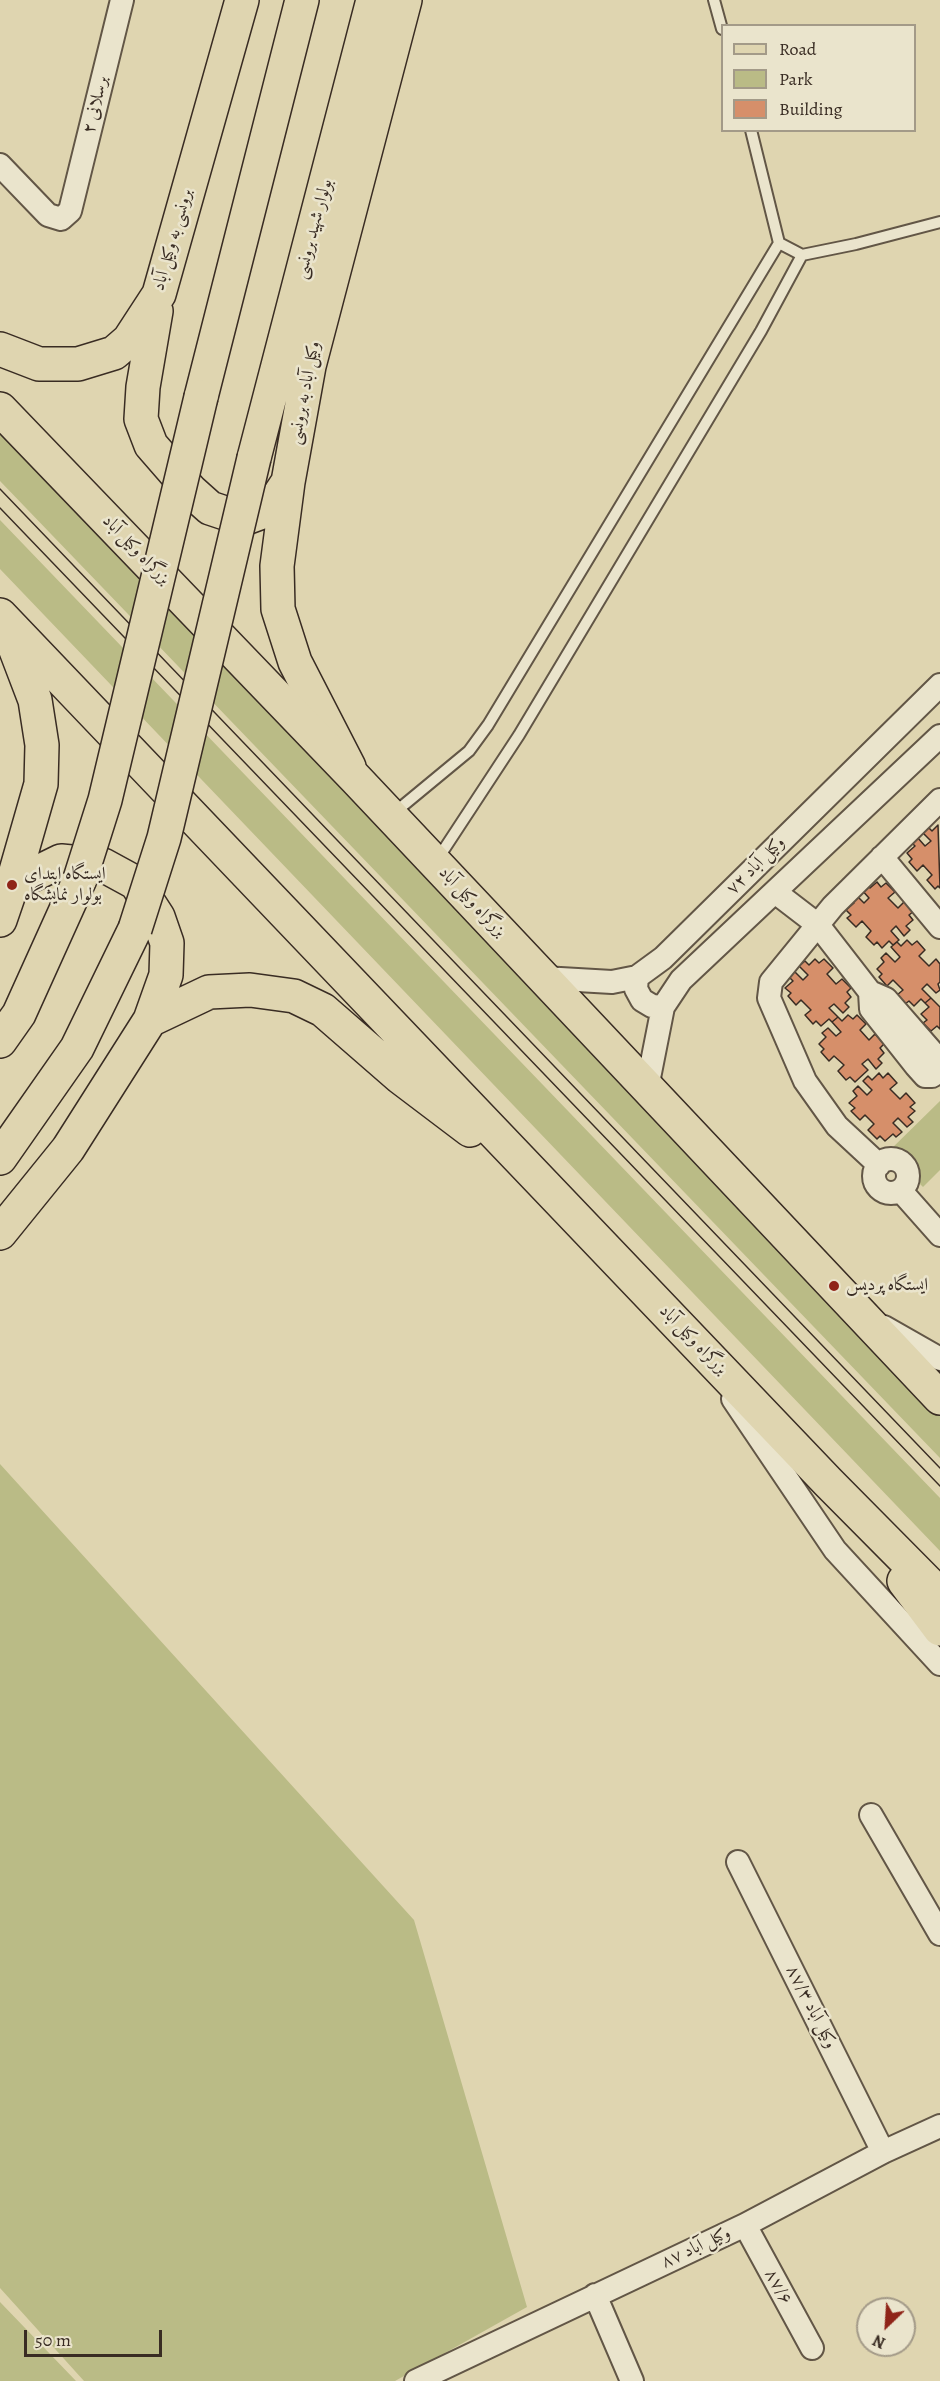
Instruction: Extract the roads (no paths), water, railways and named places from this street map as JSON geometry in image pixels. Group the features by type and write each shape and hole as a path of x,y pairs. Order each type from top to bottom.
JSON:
{"main road":[{"name":"برونسی به وکیل آباد","path":"0,349 39,364 78,364 114,353 129,340 159,294 242,0"},
{"path":"0,1041 19,1014 80,879 105,800 201,397 302,0"},
{"name":"بولوار شهید برونسی","path":"0,1158 77,1048 135,929 164,838 254,458 373,0"},
{"name":"وکیل آباد به برونسی","path":"356,779 296,662 278,609 277,566 288,482 309,366 405,0"},
{"path":"159,294 143,387 141,418 151,445 191,491 210,508 243,519 270,509 288,482"},
{"name":"بزرگراه وکیل آباد","path":"0,409 356,779 861,1314 932,1374 940,1398"},
{"path":"0,920 41,784 42,745 35,700 2,617"},
{"name":"بزرگراه وکیل آباد","path":"2,617 828,1482 940,1595"},
{"path":"0,1233 68,1149 150,1020 166,975 167,943 158,917 136,882 102,865 61,861 12,885"},
{"path":"150,1020 209,992 250,990 294,996 323,1010 400,1077 555,1196"},
{"path":"828,1482 940,1629"}],"street":[{"name":"برسلانی ۲","path":"0,165 48,215 61,219 70,211 121,1"},
{"name":"۷۲ وکیل آباد","path":"543,978 612,982 637,977 663,957 940,685"},
{"name":"۷۲ وکیل آباد","path":"647,1088 663,1006 681,980 940,736"},
{"path":"857,764 883,791"},
{"path":"940,800 833,906 771,982 769,998 805,1081 837,1126 879,1165 890,1159 899,1161 905,1166 908,1179 901,1191 940,1235"},
{"path":"882,857 940,927"},
{"path":"775,891 818,925 870,992 886,999 933,1063"},
{"path":"637,977 636,989 642,1000 652,1006 663,1006"},
{"path":"693,1340 835,1550 940,1664"},
{"path":"871,1815 940,1934"},
{"name":"وکیل آباد ۸۷/۳","path":"738,1862 883,2152"},
{"name":"وکیل آباد ۸۷","path":"416,2381 453,2373 595,2295 745,2225 883,2152 940,2126"},
{"name":"۸۷/۶","path":"745,2225 812,2348"},
{"path":"595,2295 632,2381"}],"lane":[{"path":"714,0 721,24"},
{"path":"390,816 469,751 488,725 779,243 751,132"},
{"path":"779,243 802,255 856,244 940,222"},
{"path":"435,863 519,735 761,331 802,255"}],"tram line":[{"path":"0,489 940,1468"},
{"path":"0,508 940,1486"}],"place":[{"name":"ایستگاه ابتدای بولوار نمایشگاه","path":"12,885"},
{"name":"ایستگاه پردیس","path":"834,1286"}]}
